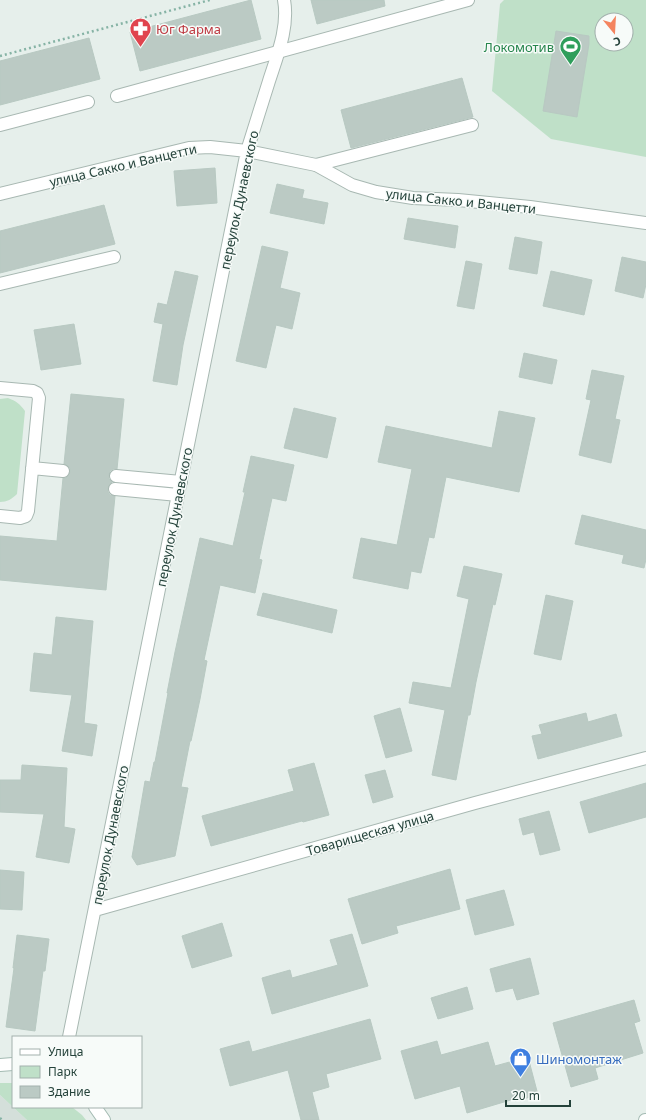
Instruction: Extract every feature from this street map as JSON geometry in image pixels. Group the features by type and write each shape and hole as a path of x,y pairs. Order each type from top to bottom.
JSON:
{"street":[{"name":"переулок Дунаевского","path":"69,1036 247,151 284,28 286,8 284,0"},
{"path":"117,96 468,0"},
{"path":"0,126 88,102"},
{"path":"316,165 472,125"},
{"name":"улица Сакко и Ванцетти","path":"0,194 188,148 210,147 247,151 316,165 352,185 376,192 413,198 458,200 530,207 646,223"},
{"path":"0,284 114,257"},
{"path":"0,388 33,391 37,393 39,398 28,511 26,516 20,518 0,516"},
{"path":"32,468 63,471"},
{"path":"116,476 181,482"},
{"path":"115,489 178,495"},
{"name":"Товарищеская улица","path":"95,910 475,803 646,758"},
{"path":"0,1065 12,1064"},
{"path":"96,1108 104,1120"}],"path":[{"path":"0,56 210,0"}],"shaded area":[{"path":"0,1095 12,1106 12,1108 14,1108 27,1120 0,1120"}],"green space":[{"name":"Локомотив","path":"504,0 646,0 646,157 551,139 492,91 500,4"},
{"path":"8,398 18,403 25,411 17,494 9,500 0,502 0,399"},
{"path":"0,1083 12,1083 12,1106 0,1095"},
{"path":"14,1108 73,1108 86,1120 27,1120"}],"building":[{"path":"251,0 261,39 140,71 130,32"},
{"path":"311,0 384,0 385,6 317,24"},
{"path":"556,31 589,36 577,117 543,111"},
{"path":"89,38 100,79 0,105 0,61"},
{"path":"462,78 473,117 351,148 341,110"},
{"path":"215,168 217,203 177,206 174,171"},
{"path":"277,184 304,190 302,198 328,203 324,224 270,213"},
{"path":"104,205 115,244 0,273 0,231"},
{"path":"408,218 458,226 455,248 404,239"},
{"path":"515,237 542,242 537,274 509,269"},
{"path":"262,246 288,252 280,288 300,293 292,329 276,325 266,368 236,361"},
{"path":"622,257 646,262 646,284 643,298 615,291"},
{"path":"466,261 482,264 474,309 457,306"},
{"path":"175,271 198,276 183,345 177,385 153,381 163,324 154,322 158,303 167,305"},
{"path":"551,271 592,280 584,315 543,306"},
{"path":"74,324 81,364 41,370 34,330"},
{"path":"524,353 557,360 552,384 519,377"},
{"path":"592,370 624,376 615,419 620,420 611,463 579,455 591,400 586,399"},
{"path":"71,394 124,399 117,469 110,471 109,475 109,479 112,482 109,485 108,492 110,495 115,496 106,590 0,580 0,536 57,541 63,478 66,478 70,472 70,468 64,464"},
{"path":"294,408 336,418 327,458 284,448"},
{"path":"499,411 535,418 519,492 446,477 434,538 429,537 421,573 411,571 408,589 353,578 361,538 397,545 412,469 378,462 386,426 492,448"},
{"path":"251,456 294,465 286,501 272,498 259,559 262,560 255,593 220,585 204,660 207,661 200,699 181,787 188,788 175,856 137,865 132,857 145,781 150,782 155,762 175,652 200,538 233,546"},
{"path":"582,515 646,530 646,559 644,568 622,563 624,555 575,544"},
{"path":"464,566 502,574 495,605 493,604 470,715 468,715 456,780 432,775 445,710 409,703 413,682 451,688 469,599 457,596"},
{"path":"263,593 337,610 332,633 257,615"},
{"path":"546,595 573,601 561,660 534,654"},
{"path":"56,617 93,621 84,723 97,725 92,756 62,751 72,695 30,691 34,653 52,655"},
{"path":"400,708 412,751 386,758 374,716"},
{"path":"586,713 588,722 616,714 622,736 538,759 532,736 542,734 539,725"},
{"path":"314,763 329,815 211,846 202,816 294,791 288,770"},
{"path":"22,765 67,768 64,827 75,829 69,863 36,857 44,814 0,812 0,780 21,780"},
{"path":"385,770 393,797 373,803 365,775"},
{"path":"646,783 646,817 589,833 580,802"},
{"path":"549,811 560,850 540,855 534,832 523,835 519,819"},
{"path":"450,869 460,909 396,926 398,933 362,944 348,899"},
{"path":"0,870 24,872 22,910 0,909"},
{"path":"504,890 514,925 475,935 466,900"},
{"path":"222,923 232,956 192,968 182,936"},
{"path":"352,934 368,986 272,1014 262,978 290,970 292,978 338,965 330,940"},
{"path":"17,935 49,939 35,1031 6,1027"},
{"path":"530,958 539,994 517,1000 513,988 496,992 490,969"},
{"path":"467,987 473,1009 438,1019 431,998"},
{"path":"634,1000 640,1021 634,1023 643,1053 595,1068 598,1079 571,1087 553,1023"},
{"path":"370,1019 381,1059 326,1074 329,1087 312,1092 319,1120 301,1120 288,1070 230,1086 220,1049 249,1041 252,1052"},
{"path":"437,1041 441,1055 488,1042 495,1066 528,1057 538,1095 515,1101 514,1099 467,1113 460,1086 415,1099 401,1051"}],"place":[{"name":"Юг Фарма","path":"141,48"},
{"name":"Локомотив","path":"570,66"},
{"name":"Шиномонтаж","path":"521,1078"}]}
